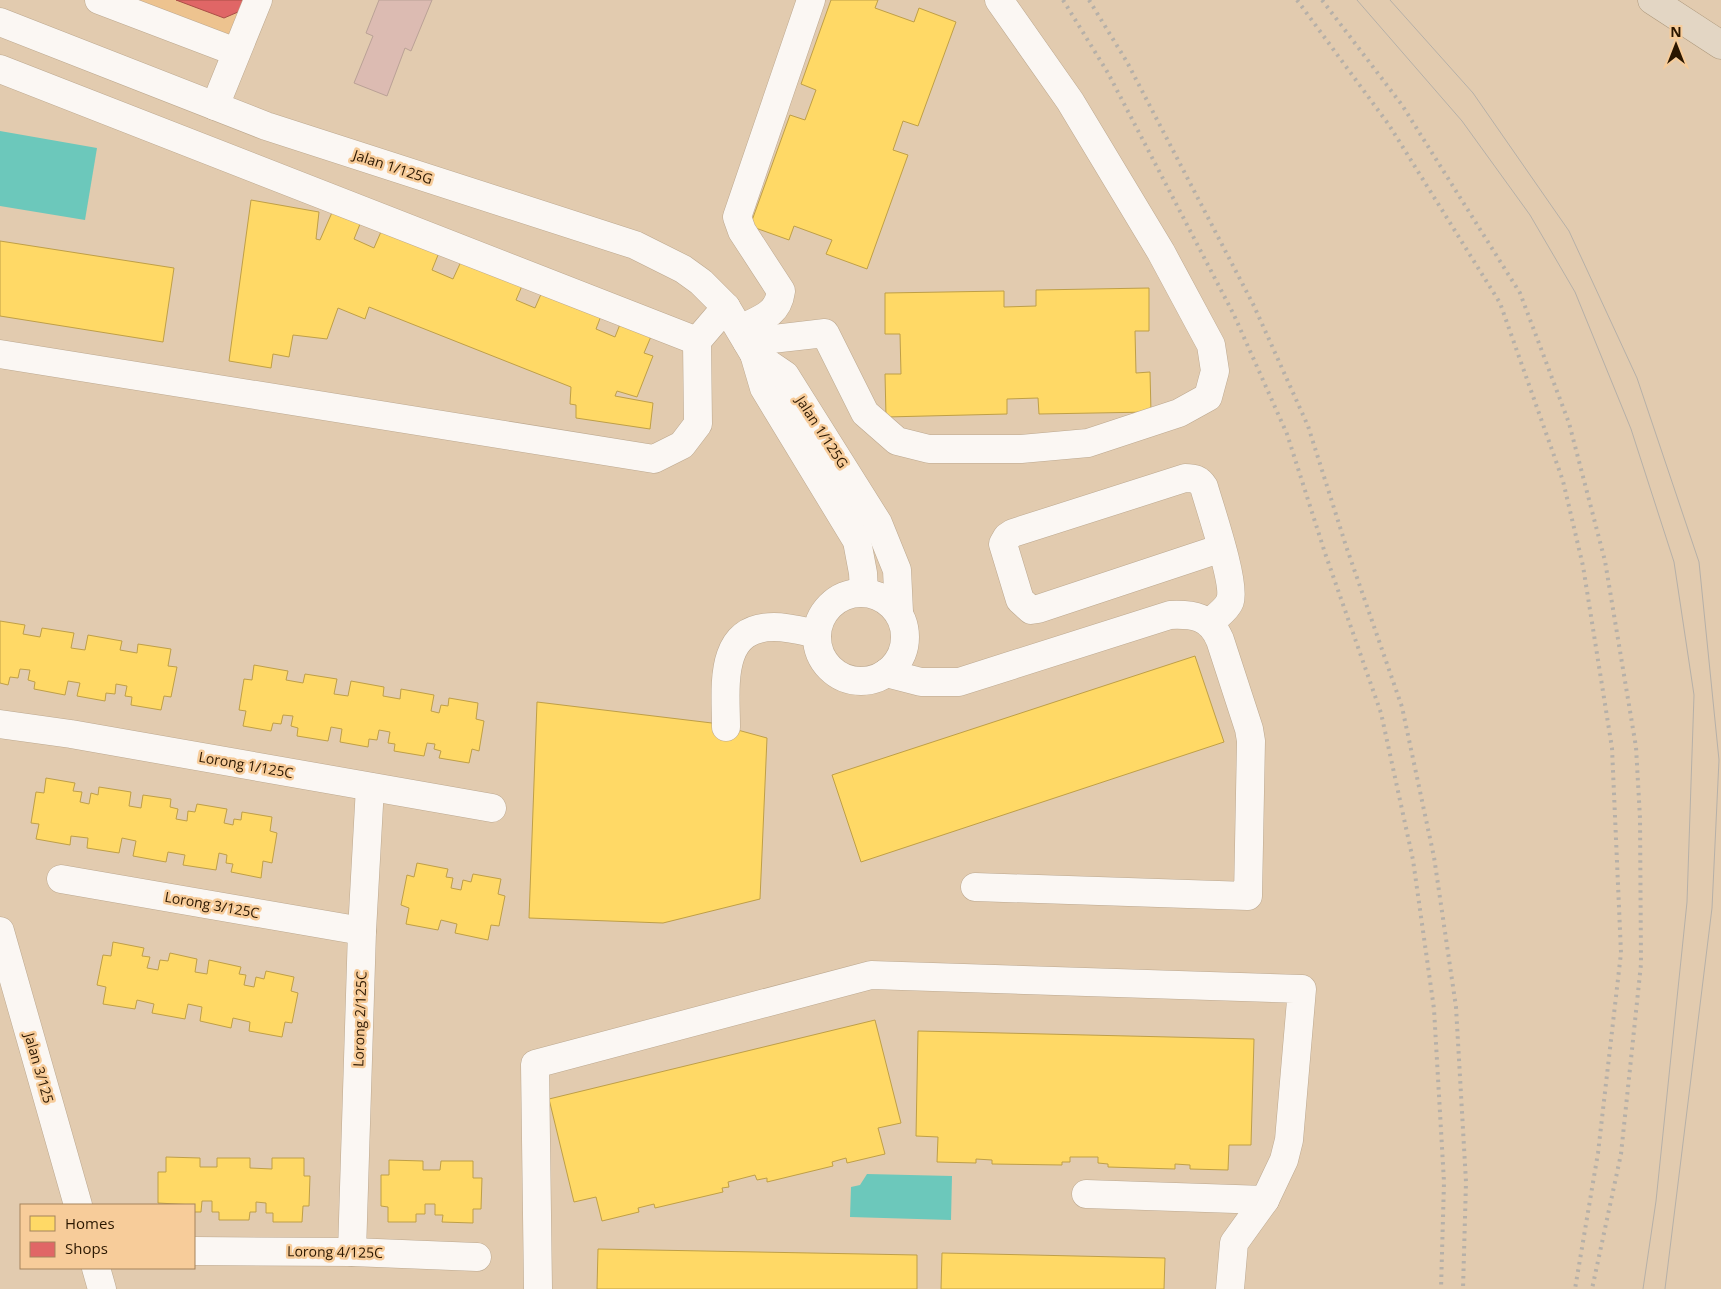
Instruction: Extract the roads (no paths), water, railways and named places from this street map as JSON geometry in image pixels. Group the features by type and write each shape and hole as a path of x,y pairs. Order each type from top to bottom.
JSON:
{"highway":[{"path":"1652,0 1721,45"}],"street":[{"path":"99,0 236,52"},
{"path":"215,106 258,0"},
{"path":"742,333 780,304 781,291 742,231 737,217 811,0"},
{"path":"0,69 697,340 742,333 825,333 865,413 897,441 929,449 1021,449 1088,443 1179,413 1208,397 1215,370 1211,345 1161,252 1076,110 999,0"},
{"name":"Jalan 1/125G","path":"0,22 266,126 635,245 683,269 701,282 742,333 785,375 864,500 878,523 898,570 898,612"},
{"name":"Jalan 1/125G","path":"742,333 764,388 856,541 860,556 864,592"},
{"path":"0,354 654,459 682,445 698,424 697,340"},
{"path":"1209,623 1230,600 1222,548 1204,487 1200,481 1193,478 1185,478 1013,534 1007,537 1003,544 1020,600 1030,610 1222,548"},
{"path":"844,519 864,500"},
{"path":"864,592 877,595 889,602 898,612 904,625 906,638 903,652 896,664 886,673 873,679 859,681 845,678 833,671 824,660 818,648 817,634 819,620 826,608 837,599 850,594 864,592"},
{"path":"886,673 921,682 959,682 1156,618 1193,616 1209,623 1215,629 1220,640 1252,742 1248,896 975,887"},
{"path":"726,727 728,661 741,638 753,630 765,627 777,627 817,634"},
{"name":"Lorong 1/125C","path":"0,724 81,736 492,808"},
{"name":"Lorong 2/125C","path":"352,1252 362,931 370,787"},
{"name":"Lorong 3/125C","path":"61,879 362,931"},
{"name":"Jalan 3/125","path":"0,931 78,1204"},
{"path":"538,1289 535,1064 870,975 1302,988 1289,1140 1284,1160 1265,1200 1234,1243 1230,1289"},
{"path":"1086,1194 1265,1200"},
{"name":"Lorong 4/125C","path":"195,1251 352,1252 477,1256"},
{"path":"96,1269 102,1289"}],"water":[{"path":"0,131 97,148 85,220 0,206"},
{"path":"867,1174 952,1176 951,1220 850,1217 851,1187 860,1185"}],"tram line":[{"path":"1357,0 1462,121 1530,215 1575,292 1631,429 1674,562 1694,695 1687,902 1656,1201 1643,1289"},
{"path":"1390,0 1473,93 1569,231 1637,378 1699,562 1719,760 1712,908 1665,1289"}],"railway":[{"path":"1063,0 1108,73 1234,315 1287,434 1325,553 1381,713 1413,860 1434,1009 1444,1182 1441,1289"},
{"path":"1089,0 1127,62 1254,306 1308,426 1346,546 1402,707 1434,857 1456,1007 1466,1182 1463,1289"},
{"path":"1297,0 1389,125 1500,303 1563,481 1583,566 1612,748 1621,953 1598,1153 1575,1289"},
{"path":"1322,0 1402,105 1520,293 1569,423 1605,561 1636,747 1640,818 1641,964 1621,1154 1592,1289"}]}
